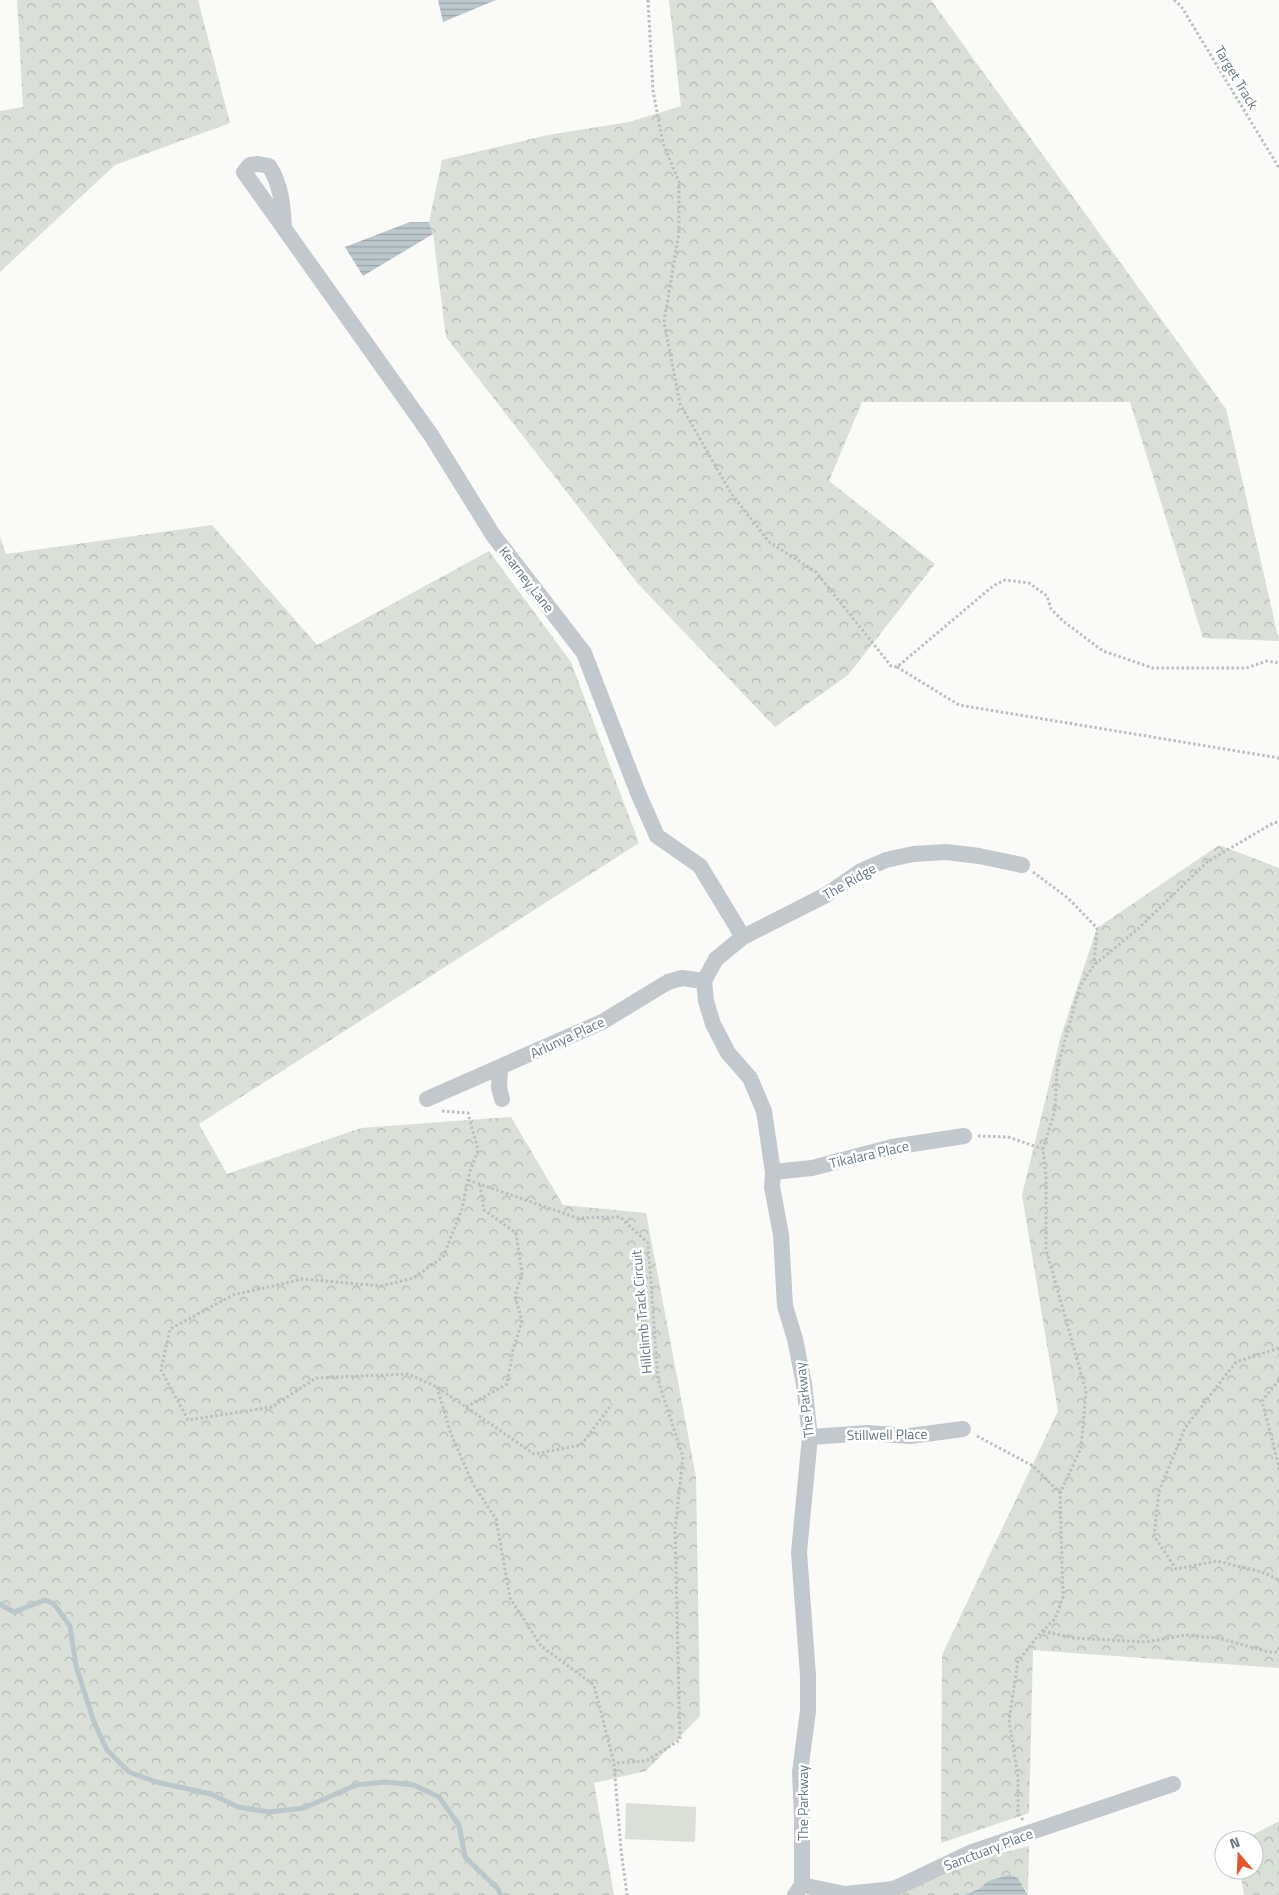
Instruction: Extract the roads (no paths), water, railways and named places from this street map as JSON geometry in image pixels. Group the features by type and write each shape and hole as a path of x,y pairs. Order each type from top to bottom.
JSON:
{"street":[{"name":"Kearney Lane","path":"284,228 431,434 493,535 584,653 638,793 657,836 700,866 743,937"},
{"name":"The Ridge","path":"704,981 716,959 743,937 826,895 861,870 886,860 913,854 946,852 1022,864"},
{"name":"Arlunya Place","path":"427,1099 602,1022 668,982 682,978 704,981"},
{"name":"The Parkway","path":"704,981 706,1001 712,1024 728,1053 750,1078 764,1111 773,1172 772,1188 781,1234 785,1306 795,1339 804,1384 810,1437 799,1552 808,1676 808,1711 800,1772 802,1816 798,1890"},
{"path":"500,1068 499,1088 502,1099"},
{"name":"Tikalara Place","path":"773,1172 812,1168 892,1147 964,1136"},
{"name":"Stillwell Place","path":"810,1437 868,1433 910,1436 964,1429"},
{"name":"Sanctuary Place","path":"798,1890 846,1894 894,1889 972,1852 1173,1784"}],"waterway":[{"path":"0,1604 14,1612 45,1600 54,1604 70,1626 76,1666 94,1722 107,1750 129,1772 156,1782 211,1794 238,1807 269,1812 304,1808 356,1785 385,1782 414,1785 439,1797 459,1825 465,1857 498,1889 501,1895"}]}
